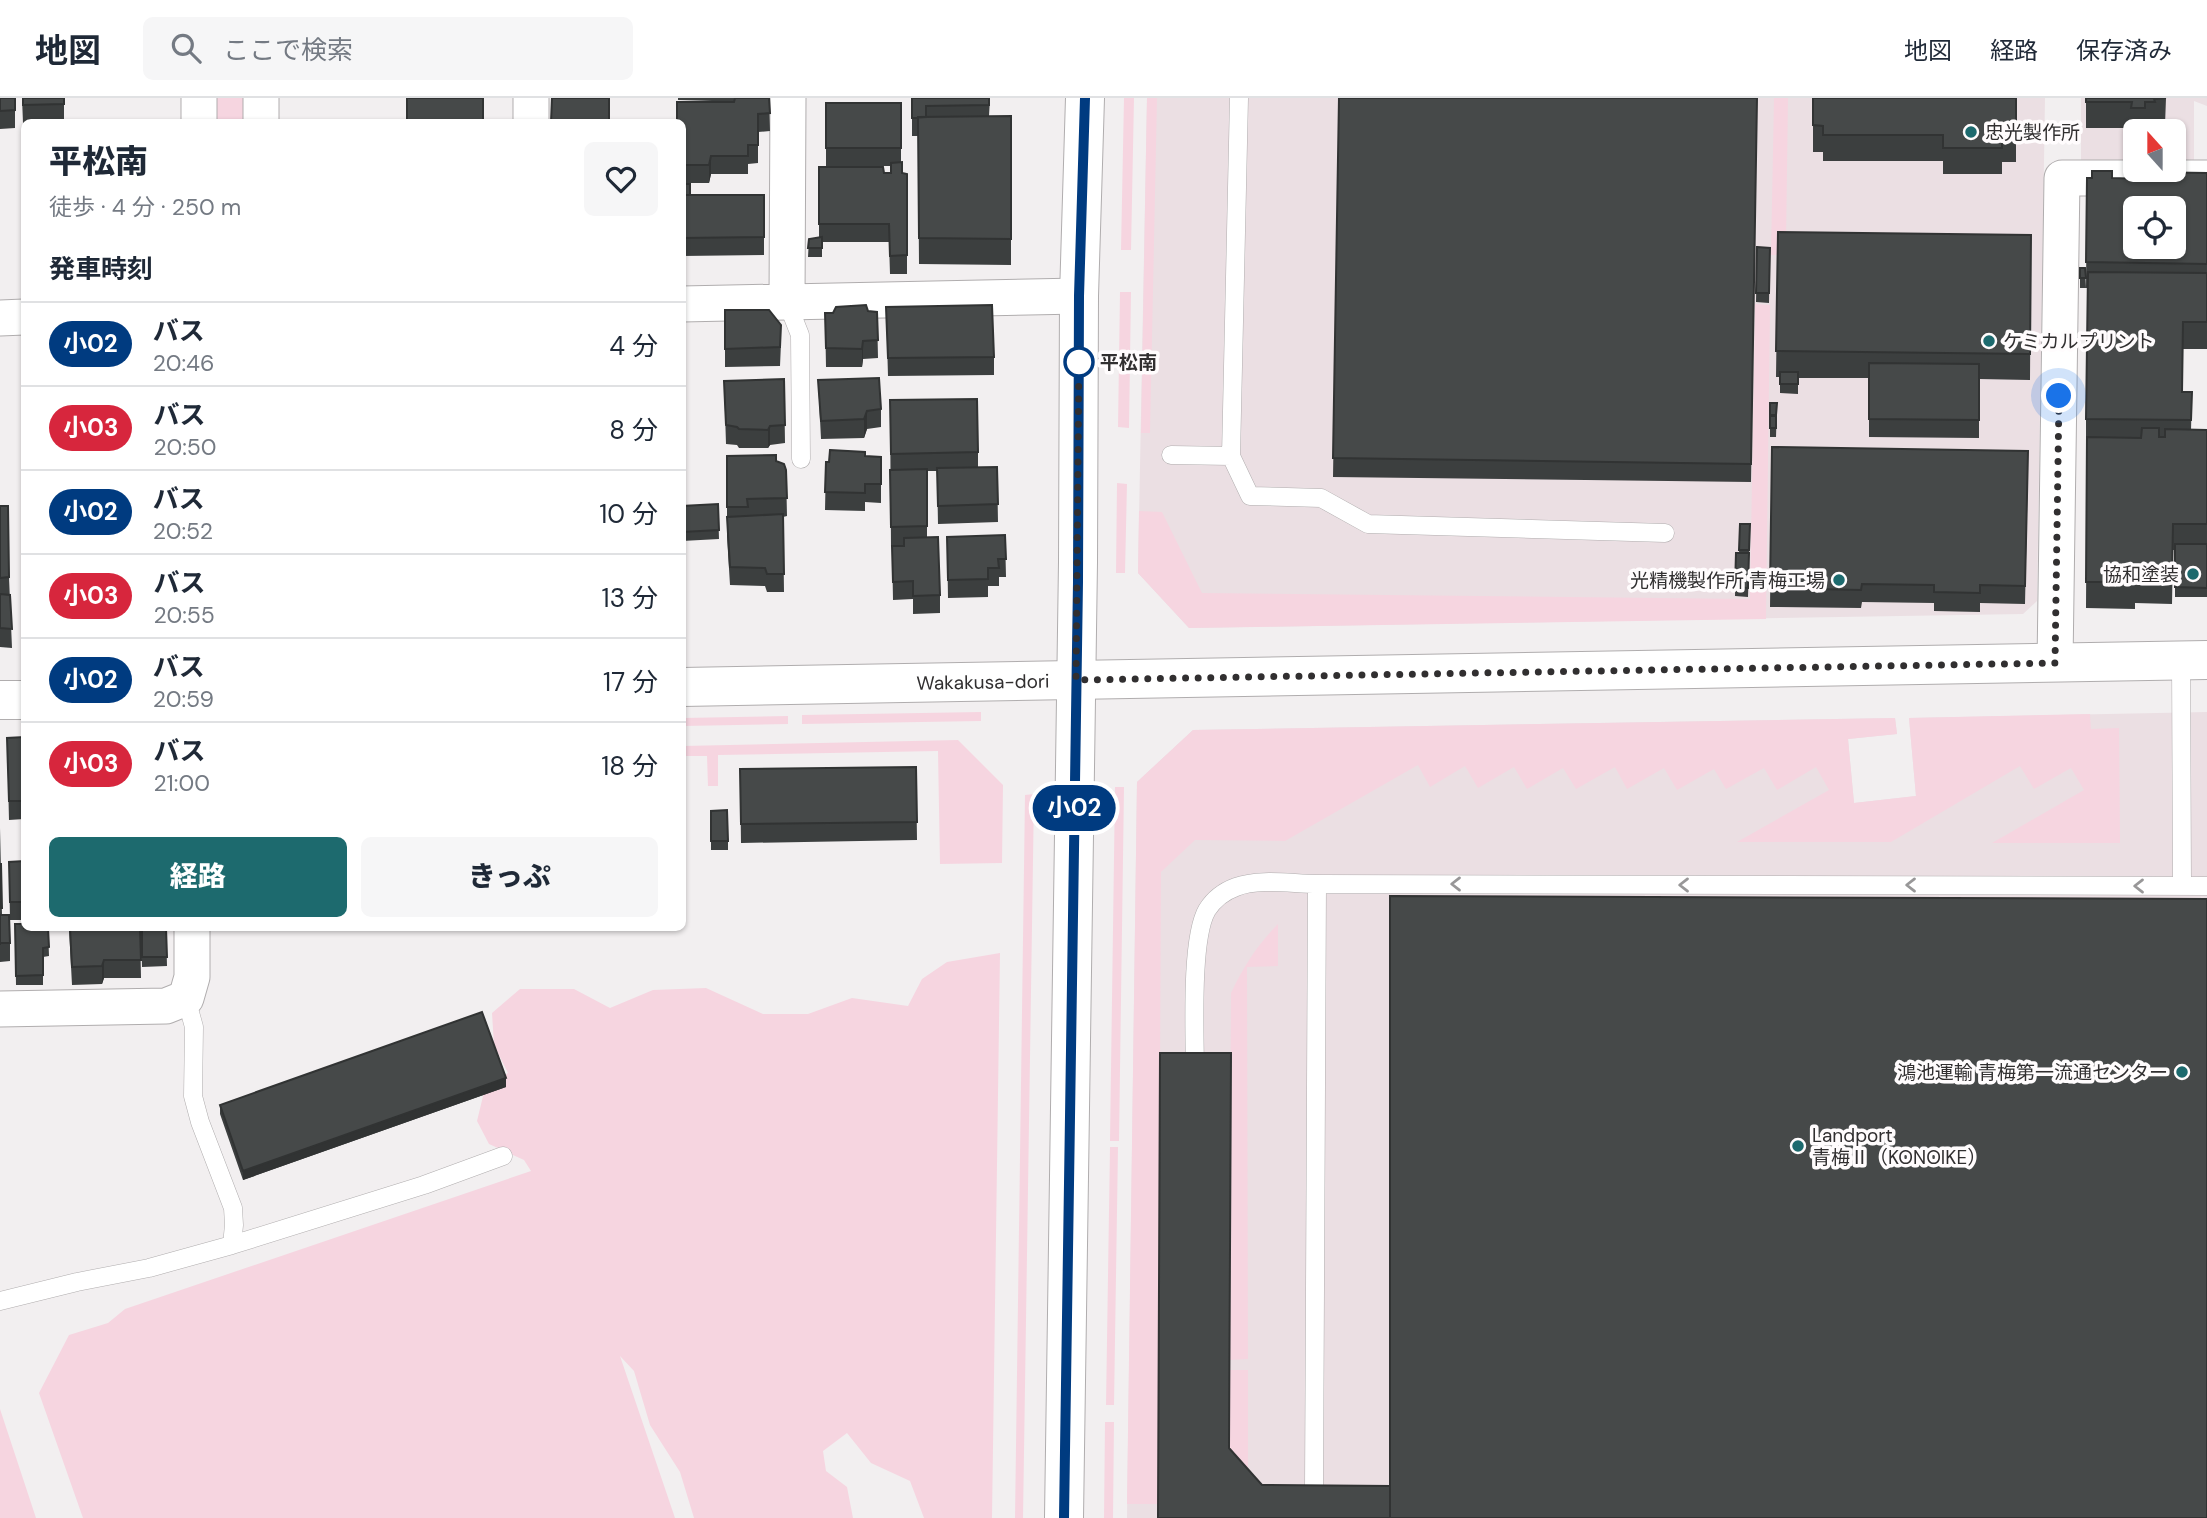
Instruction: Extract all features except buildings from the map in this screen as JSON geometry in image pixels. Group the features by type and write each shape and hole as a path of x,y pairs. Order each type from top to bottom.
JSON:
{"street":[{"path":"199,98 199,119"},
{"path":"261,98 261,119"},
{"path":"531,98 531,119"},
{"path":"787,302 788,98"},
{"path":"1064,1518 1079,296 1085,98"},
{"path":"2055,663 2062,178 2207,178"},
{"path":"686,304 1079,296"},
{"path":"0,318 21,317"},
{"name":"Wakakusa-dori","path":"686,687 2194,660"},
{"path":"0,700 21,700"},
{"path":"0,1009 166,1006 186,998 192,977 192,931"}],"lane":[{"path":"1239,98 1231,456 1250,496 1321,498 1368,524 1665,533"},
{"path":"787,302 800,335 801,459"},
{"path":"1171,455 1231,456"},
{"path":"2182,886 2194,660"},
{"path":"1195,1089 1198,941 1201,924 1208,909 1220,895 1237,886 1257,883 2207,886"},
{"path":"1314,1490 1317,884"},
{"path":"186,998 194,1027 193,1096 200,1122 233,1208 232,1245"},
{"path":"0,1301 149,1268 232,1245 424,1185 503,1156"}],"shaded area":[{"path":"210,98 249,98 249,119 210,119"},
{"path":"1124,98 1134,98 1131,250 1121,250"},
{"path":"1147,98 2045,98 2037,601 2023,614 1189,628 1138,573"},
{"path":"1147,98 1157,98 1150,433 1141,433"},
{"path":"1774,98 1788,98 1786,241 2031,243 2031,257 1771,255"},
{"path":"2081,98 2207,98 2207,106 2194,101 2194,162 2186,162 2186,119 2123,119 2123,161 2081,161"},
{"path":"1120,292 1131,292 1129,428 1118,427"},
{"path":"1755,304 1770,305 1766,619 1189,628 1138,573 1139,511 1162,512 1202,593 1750,599"},
{"path":"1117,483 1127,484 1125,573 1116,573"},
{"path":"981,712 981,721 802,724 802,715"},
{"path":"2207,712 2207,1518 1127,1518 1137,782 1193,730 1895,718 1897,734 1848,739 1854,803 1916,796 1909,718"},
{"path":"2090,714 2091,729 2119,728 2120,843 1992,843 2084,790 2071,768 2034,789 2020,766 1891,842 1737,842 1829,790 1816,767 1777,790 1764,768 1726,789 1714,769 1677,790 1664,768 1627,789 1615,767 1576,789 1563,768 1527,789 1514,767 1478,788 1465,766 1430,787 1418,765 1285,841 1195,840 1161,872 1158,1504 1127,1504 1137,782 1193,730 1895,718 1897,734 1848,739 1854,803 1916,796 1909,718"},
{"path":"788,716 788,724 686,726 686,718"},
{"path":"958,740 1003,785 1002,863 940,864 938,751 718,755 718,786 708,786 707,756 686,756 686,746"},
{"path":"1115,787 1124,787 1119,1141 1110,1141"},
{"path":"1034,794 1023,1518 1015,1518 1025,795"},
{"path":"1278,924 1278,966 1247,967 1248,1359 1229,1360 1231,993 1252,956"},
{"path":"1000,953 992,1518 924,1518 910,1481 871,1463 847,1433 823,1451 826,1471 847,1487 853,1518 694,1518 680,1472 650,1425 634,1371 620,1356 675,1518 83,1518 39,1393 69,1335 108,1323 125,1309 531,1171 524,1160 489,1144 477,1121 485,1088 508,1073 494,1045 492,1013 520,989 574,989 610,1008 653,990 706,988 763,1014 808,1014 852,998 908,1006 922,979 947,962"},
{"path":"1110,1147 1118,1147 1114,1405 1106,1405"},
{"path":"1229,1370 1248,1370 1248,1486 1229,1486"},
{"path":"0,1409 36,1518 0,1518"},
{"path":"1105,1422 1114,1422 1113,1518 1104,1518"}],"bus line":[{"name":"小02","path":"1064,1518 1078,582 1079,296 1085,98"}],"place":[{"name":"忠光製作所","path":"1971,132"},
{"name":"ケミカルプリント","path":"1989,341"},
{"name":"平松南","path":"1079,362"},
{"name":"協和塗装","path":"2193,574"},
{"name":"光精機製作所 青梅工場","path":"1839,580"},
{"name":"鴻池運輸 青梅第一流通センター","path":"2182,1072"},
{"name":"Landport 青梅Ⅱ（KONOIKE）","path":"1798,1146"}],"route":[{"path":"1079,362 1079,349 1076,680 2055,663 2059,396"}]}
